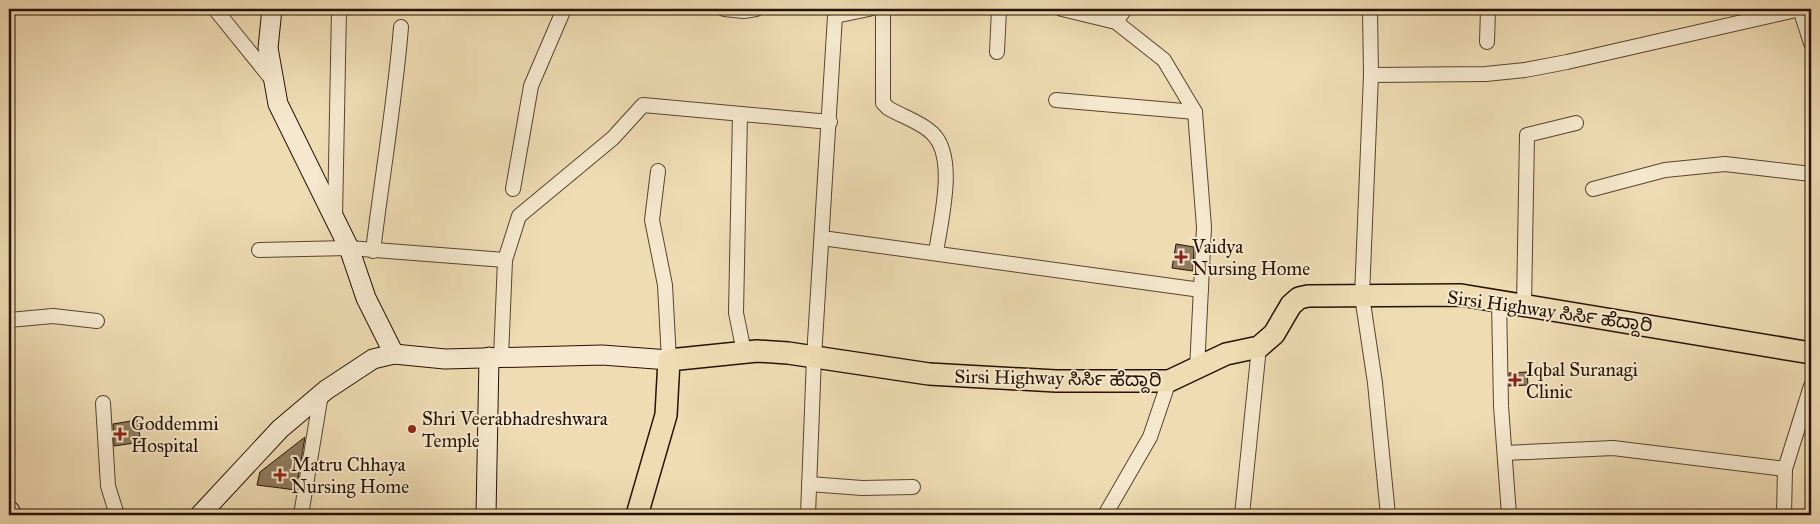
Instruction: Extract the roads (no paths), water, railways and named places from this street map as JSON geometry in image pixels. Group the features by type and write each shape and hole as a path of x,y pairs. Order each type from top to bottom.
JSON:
{"main road":[{"name":"Sirsi Highway ಸಿರ್ಸಿ ಹೆದ್ದಾರಿ","path":"669,360 744,352 788,353 929,374 1056,381 1169,381 1226,354 1259,348 1274,334 1291,305 1299,298 1461,295 1811,353"},
{"path":"637,515 666,415 669,360"}],"street":[{"path":"215,9 274,82"},
{"path":"272,9 268,48 278,104 349,248 366,298 394,354"},
{"path":"335,220 339,9"},
{"path":"513,189 531,86 564,9"},
{"path":"724,9 744,11 756,9"},
{"path":"808,515 814,358 830,122 835,12 869,9"},
{"path":"883,9 883,103 888,108 932,132 941,144 946,168 936,253"},
{"path":"997,52 998,9"},
{"path":"1062,9 1116,22 1164,60 1194,112 1204,227 1197,369"},
{"path":"1116,22 1125,9"},
{"path":"1370,9 1371,74 1362,296 1374,383 1388,515"},
{"path":"1487,42 1488,9"},
{"path":"1371,74 1486,74 1525,70 1800,9 1811,43"},
{"path":"374,251 386,141 396,86 401,27"},
{"path":"1056,100 1194,112"},
{"path":"486,515 495,357 505,260 519,216 613,138 643,105 830,122"},
{"path":"740,114 736,313 744,352"},
{"path":"1524,304 1527,135 1576,123"},
{"path":"1593,189 1665,170 1725,164 1811,174"},
{"path":"200,515 280,429 321,394 373,359 394,354 445,359 602,356 669,360 665,285 652,220 658,171"},
{"path":"822,238 1201,290"},
{"path":"259,250 349,248 505,260"},
{"path":"1499,302 1500,406 1506,453 1509,515"},
{"path":"9,320 53,316 97,321"},
{"path":"1242,515 1259,348"},
{"path":"1105,515 1150,437 1169,381"},
{"path":"1784,515 1785,469 1811,386"},
{"path":"301,515 321,394"},
{"path":"103,403 108,486 118,515"},
{"path":"1506,453 1613,448 1785,469"},
{"path":"809,484 862,488 913,487"},
{"path":"9,510 12,515"}],"place":[{"name":"Vaidya Nursing Home","path":"1181,257"},
{"name":"Iqbal Suranagi Clinic","path":"1515,380"},
{"name":"Shri Veerabhadreshwara Temple","path":"412,429"},
{"name":"Goddemmi Hospital","path":"120,434"},
{"name":"Matru Chhaya Nursing Home","path":"280,475"}]}
